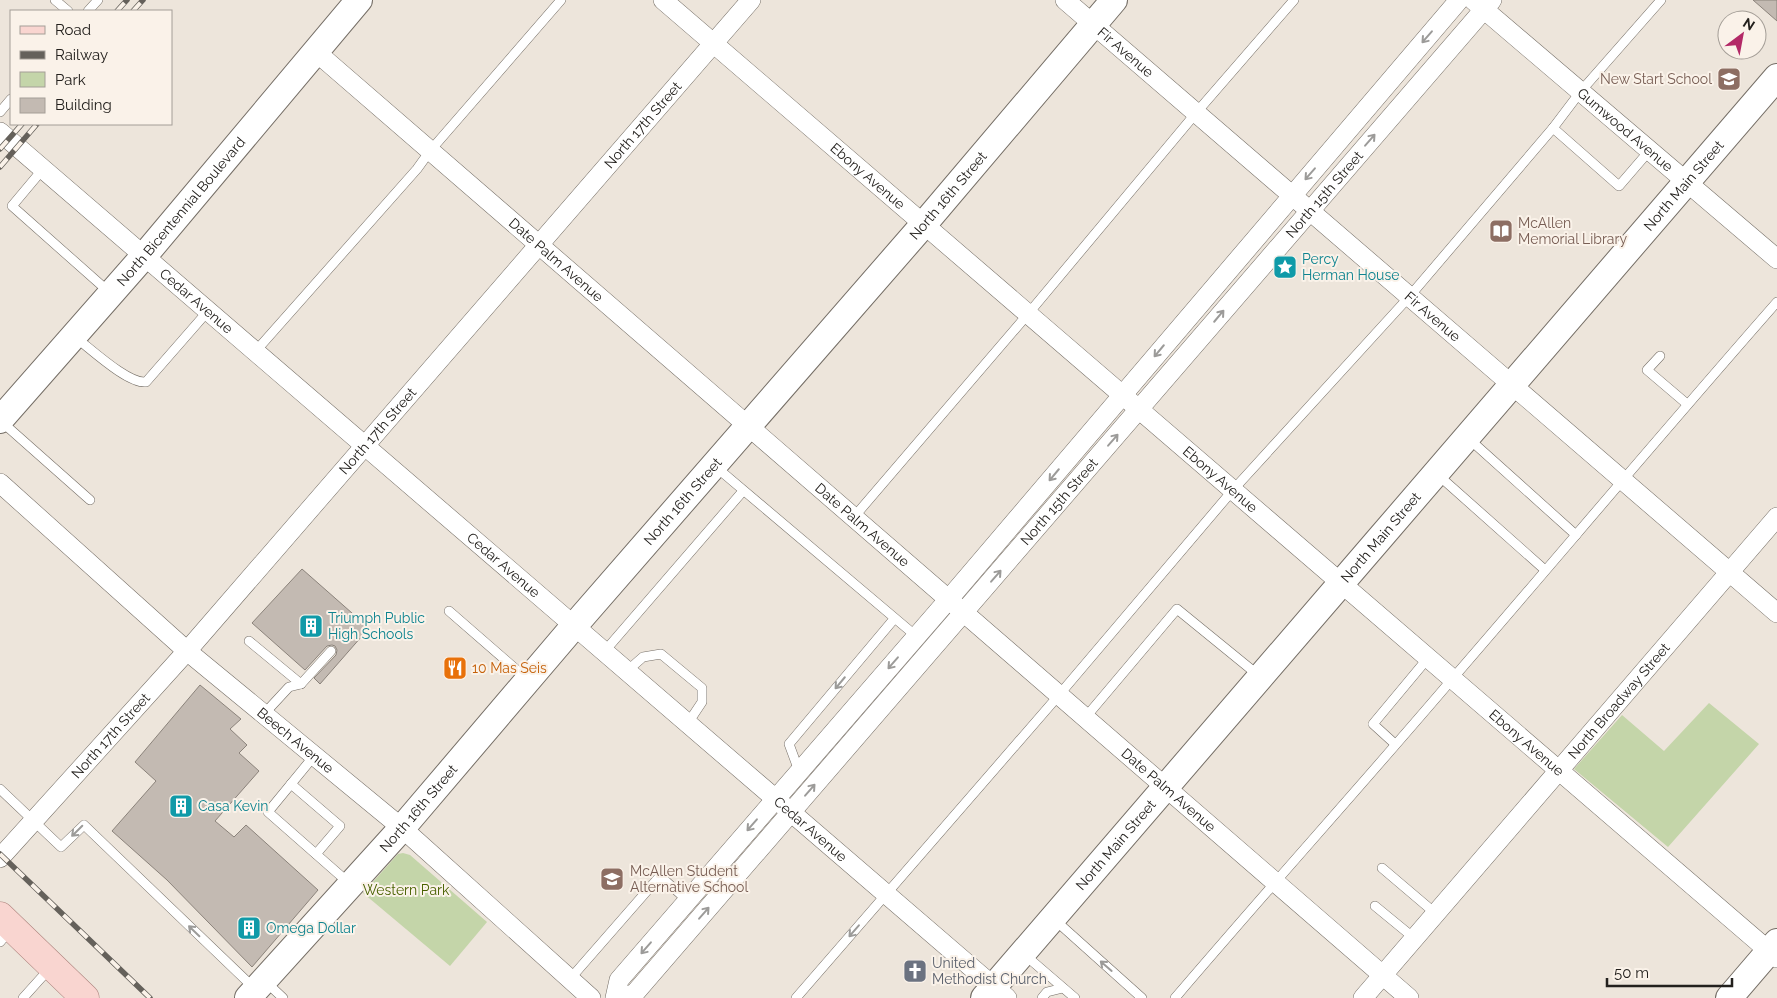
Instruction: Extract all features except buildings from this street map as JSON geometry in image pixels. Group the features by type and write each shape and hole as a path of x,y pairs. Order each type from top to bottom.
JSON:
{"main road":[{"path":"4,929 52,966 84,998"}],"street":[{"name":"North Bicentennial Boulevard","path":"0,420 112,294 359,0"},
{"name":"Ebony Avenue","path":"663,0 1428,658 1774,950"},
{"name":"North 17th Street","path":"0,858 187,651 751,0"},
{"name":"Fir Avenue","path":"1065,0 1777,613"},
{"name":"North 16th Street","path":"256,989 402,828 574,626 924,224 1114,0"},
{"name":"North 15th Street","path":"615,998 619,980 948,600 1458,0"},
{"name":"North 15th Street","path":"623,998 634,993 964,613 1139,410 1483,3"},
{"name":"Gumwood Avenue","path":"1483,3 1581,91 1777,259"},
{"name":"Date Palm Avenue","path":"315,51 1409,998"},
{"name":"North Main Street","path":"995,994 1022,953 1777,77"},
{"name":"Cedar Avenue","path":"0,132 886,894 995,994"},
{"name":"Beech Avenue","path":"0,483 187,651 402,828 591,998"},
{"name":"North Broadway Street","path":"1362,998 1777,517"},
{"path":"1729,998 1774,950"}],"lane":[{"path":"55,0 67,10"},
{"path":"89,10 98,0"},
{"path":"255,352 417,169 430,150 561,0"},
{"path":"854,518 1196,113 1294,0"},
{"path":"796,998 1059,695 1233,490 1409,296 1553,128 1581,91 1661,0"},
{"path":"0,112 10,100"},
{"path":"1553,128 1619,186 1650,150"},
{"path":"43,169 12,206 112,294"},
{"path":"1175,998 1274,882 1453,679 1621,480 1777,302"},
{"path":"74,336 122,373 140,383 145,382 154,375 208,311"},
{"path":"1660,356 1647,370 1687,404"},
{"path":"0,420 90,500"},
{"path":"1467,437 1576,535"},
{"path":"714,466 916,636"},
{"path":"1436,473 1545,570"},
{"path":"604,652 743,491"},
{"path":"1085,718 1177,609 1260,677"},
{"path":"449,611 528,680"},
{"path":"798,771 789,744 894,618"},
{"path":"249,641 301,684"},
{"path":"264,714 290,687 301,684 331,651"},
{"path":"627,671 643,657 661,654 702,688 702,702 688,723"},
{"path":"1395,744 1373,724 1428,658"},
{"path":"314,756 268,812 351,884"},
{"path":"290,784 340,826 316,854"},
{"path":"0,789 61,847 84,825 256,989 283,998"},
{"path":"1382,868 1435,913"},
{"path":"570,979 660,876 687,900"},
{"path":"1375,906 1414,938"},
{"path":"1053,919 1142,998"},
{"path":"1022,953 1075,998"},
{"path":"23,998 52,966"},
{"path":"1042,998 1047,992 1063,988"}],"green space":[{"path":"1709,703 1759,744 1668,847 1574,769 1622,715 1664,751"},
{"name":"Western Park","path":"398,854 410,855 487,922 450,966 363,893"}],"railway":[{"path":"118,10 127,0"},
{"path":"134,10 143,0"},
{"path":"0,149 21,125"},
{"path":"0,167 36,125"},
{"path":"0,854 150,998"}],"place":[{"name":"New Start School","path":"1729,79"},
{"name":"McAllen Memorial Library","path":"1501,231"},
{"name":"Percy Herman House","path":"1285,267"},
{"name":"Triumph Public High Schools","path":"311,626"},
{"name":"10 Mas Seis","path":"455,668"},
{"name":"Casa Kevin","path":"181,806"},
{"name":"McAllen Student Alternative School","path":"612,879"},
{"name":"Omega Dollar","path":"249,928"},
{"name":"United Methodist Church","path":"915,971"}]}
